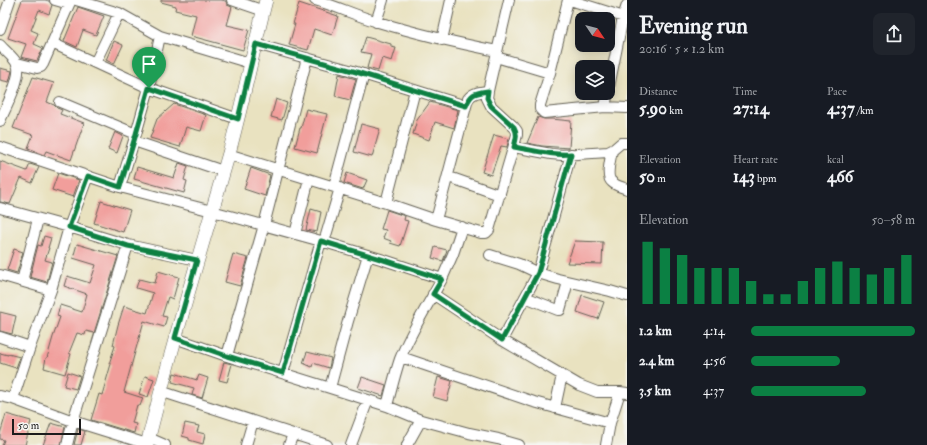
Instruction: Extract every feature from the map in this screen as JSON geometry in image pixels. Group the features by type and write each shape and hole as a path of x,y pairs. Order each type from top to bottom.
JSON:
{"street":[{"path":"0,29 10,0"},
{"path":"55,0 72,1 119,13 160,36 250,63"},
{"path":"148,442 175,338 238,119 250,63 265,5 232,0"},
{"path":"315,0 330,4 376,22 497,54 550,73"},
{"path":"376,22 383,0"},
{"path":"442,40 451,0"},
{"path":"228,154 337,187 436,220 481,233 486,233 489,230 517,135 514,127 491,106 487,98 509,0"},
{"path":"625,17 569,0 540,109 544,113 605,107 627,108"},
{"path":"0,45 17,63 37,68 41,67 72,1"},
{"path":"605,107 627,5"},
{"path":"95,63 101,54 119,13"},
{"path":"120,187 149,88 160,36"},
{"path":"52,43 149,88 238,119"},
{"path":"256,44 364,74 466,106"},
{"path":"227,356 264,225 307,58"},
{"path":"0,121 17,80 17,63"},
{"path":"283,373 323,242 364,74"},
{"path":"386,203 415,90"},
{"path":"436,220 449,177 466,106 471,96 477,92 488,91"},
{"path":"60,102 135,138 223,171"},
{"path":"514,147 562,155 608,152 621,143 627,143"},
{"path":"0,147 120,187 264,225 368,255 442,279"},
{"path":"612,150 608,176 612,183 627,189"},
{"path":"502,340 538,273 571,154"},
{"path":"13,399 51,290 69,227 88,176"},
{"path":"449,177 500,195"},
{"path":"295,234 309,179"},
{"path":"0,208 69,227 128,246 197,260"},
{"path":"22,281 38,219"},
{"path":"387,406 401,357 413,331 442,279 453,254 462,227"},
{"path":"67,445 73,421 128,246"},
{"path":"330,388 368,255"},
{"path":"490,255 519,264 538,273 568,282 627,296"},
{"path":"0,274 51,290"},
{"path":"525,297 560,310 568,282"},
{"path":"433,294 502,340 579,385 597,392 624,393 610,423 606,445"},
{"path":"0,337 30,347"},
{"path":"175,338 227,356 387,406 421,420 498,442 519,445"},
{"path":"401,357 511,395 610,423"},
{"path":"555,408 562,375"},
{"path":"160,392 327,445"},
{"path":"0,398 13,399 73,421 148,442 165,445"},
{"path":"352,445 368,400"},
{"path":"407,445 421,420"},
{"path":"246,445 253,421"},
{"path":"289,445 293,434"}],"building":[{"path":"22,0 45,0 49,1 52,5 49,14 39,10 31,30 38,33 34,44 43,48 37,61 21,57 26,44 8,38"},
{"path":"161,0 226,1 227,5 232,7 227,25 249,30 243,50 191,36 196,15 175,10 176,6 161,2"},
{"path":"299,3 338,16 332,35 314,29 308,50 289,45"},
{"path":"78,7 104,16 96,35 83,30 77,47 64,41"},
{"path":"366,37 391,44 391,47 396,48 392,61 382,58 378,71 367,68 371,54 361,52"},
{"path":"114,41 123,45 114,64 106,60"},
{"path":"0,68 12,71 9,82 0,80"},
{"path":"339,74 356,79 350,100 335,96"},
{"path":"33,77 54,83 47,102 62,110 60,114 84,123 71,160 46,151 44,155 28,148 33,135 13,128"},
{"path":"276,99 287,103 282,120 271,117"},
{"path":"430,102 458,110 454,128 435,122 429,140 413,134 417,120"},
{"path":"174,104 206,115 201,131 186,127 180,147 150,138 157,119"},
{"path":"306,109 327,114 317,153 295,147"},
{"path":"538,117 544,119 571,121 569,148 542,146 527,143"},
{"path":"361,124 380,129 372,157 354,152"},
{"path":"115,132 123,136 117,153 108,149"},
{"path":"494,135 509,139 507,147 501,146 491,175 482,172"},
{"path":"0,161 27,171 30,164 39,167 32,183 21,178 10,204 0,202"},
{"path":"179,163 188,166 184,180 187,181 184,193 134,179 137,167 174,178"},
{"path":"251,168 270,175 265,196 244,189"},
{"path":"58,173 79,180 73,197 52,190"},
{"path":"347,173 367,180 363,189 344,183"},
{"path":"101,201 130,210 123,232 94,223"},
{"path":"311,209 321,212 317,232 306,230"},
{"path":"387,210 405,216 404,220 408,221 400,246 390,243 391,241 383,238 386,230 381,229"},
{"path":"44,236 51,238 45,260 52,262 47,282 30,277 38,245 41,246"},
{"path":"575,241 603,242 602,264 567,263"},
{"path":"77,244 118,256 94,333 86,331 85,335 77,333 69,353 71,354 65,374 44,368 60,317 57,316 60,305 82,312 87,294 64,286 67,276 90,283 96,265 73,258"},
{"path":"435,247 447,250 443,261 432,258"},
{"path":"14,249 23,252 17,273 7,270"},
{"path":"233,254 248,258 240,286 225,282"},
{"path":"158,271 179,277 173,299 168,297 162,316 167,317 164,327 144,321 135,352 124,392 143,398 140,406 137,405 132,423 136,424 134,433 91,420 99,394 102,395 111,364 109,364 115,346 113,345 124,306 147,313 153,293 136,288 139,279 155,283"},
{"path":"582,295 604,302 598,319 577,312"},
{"path":"0,312 16,316 12,334 0,331"},
{"path":"307,352 331,358 329,368 313,363 312,367 303,363"},
{"path":"0,353 20,357 16,368 0,363"},
{"path":"224,362 232,364 227,382 219,380"},
{"path":"68,372 80,376 76,389 64,386"},
{"path":"174,373 197,380 199,375 208,378 202,398 192,395 194,388 172,382"},
{"path":"145,376 154,379 148,397 139,394"},
{"path":"362,377 386,385 383,396 358,388"},
{"path":"438,377 452,381 447,401 433,397"},
{"path":"6,414 31,421 25,445 2,445 4,440 0,439 0,434"},
{"path":"51,423 65,427 61,445 43,445"},
{"path":"185,423 199,426 197,432 205,434 203,444 189,440 189,438 182,436"},
{"path":"78,429 85,431 81,445 74,445"}],"route":[{"path":"256,44 353,71 466,106 468,99 471,96 477,92 488,91 487,98 491,106 514,127 516,131 517,135 514,147 552,154 571,154 538,273 502,340 433,294 442,279 321,241 283,373 175,338 197,260 128,246 69,227 88,176 120,187 149,88 238,119 250,63 256,44"}]}
